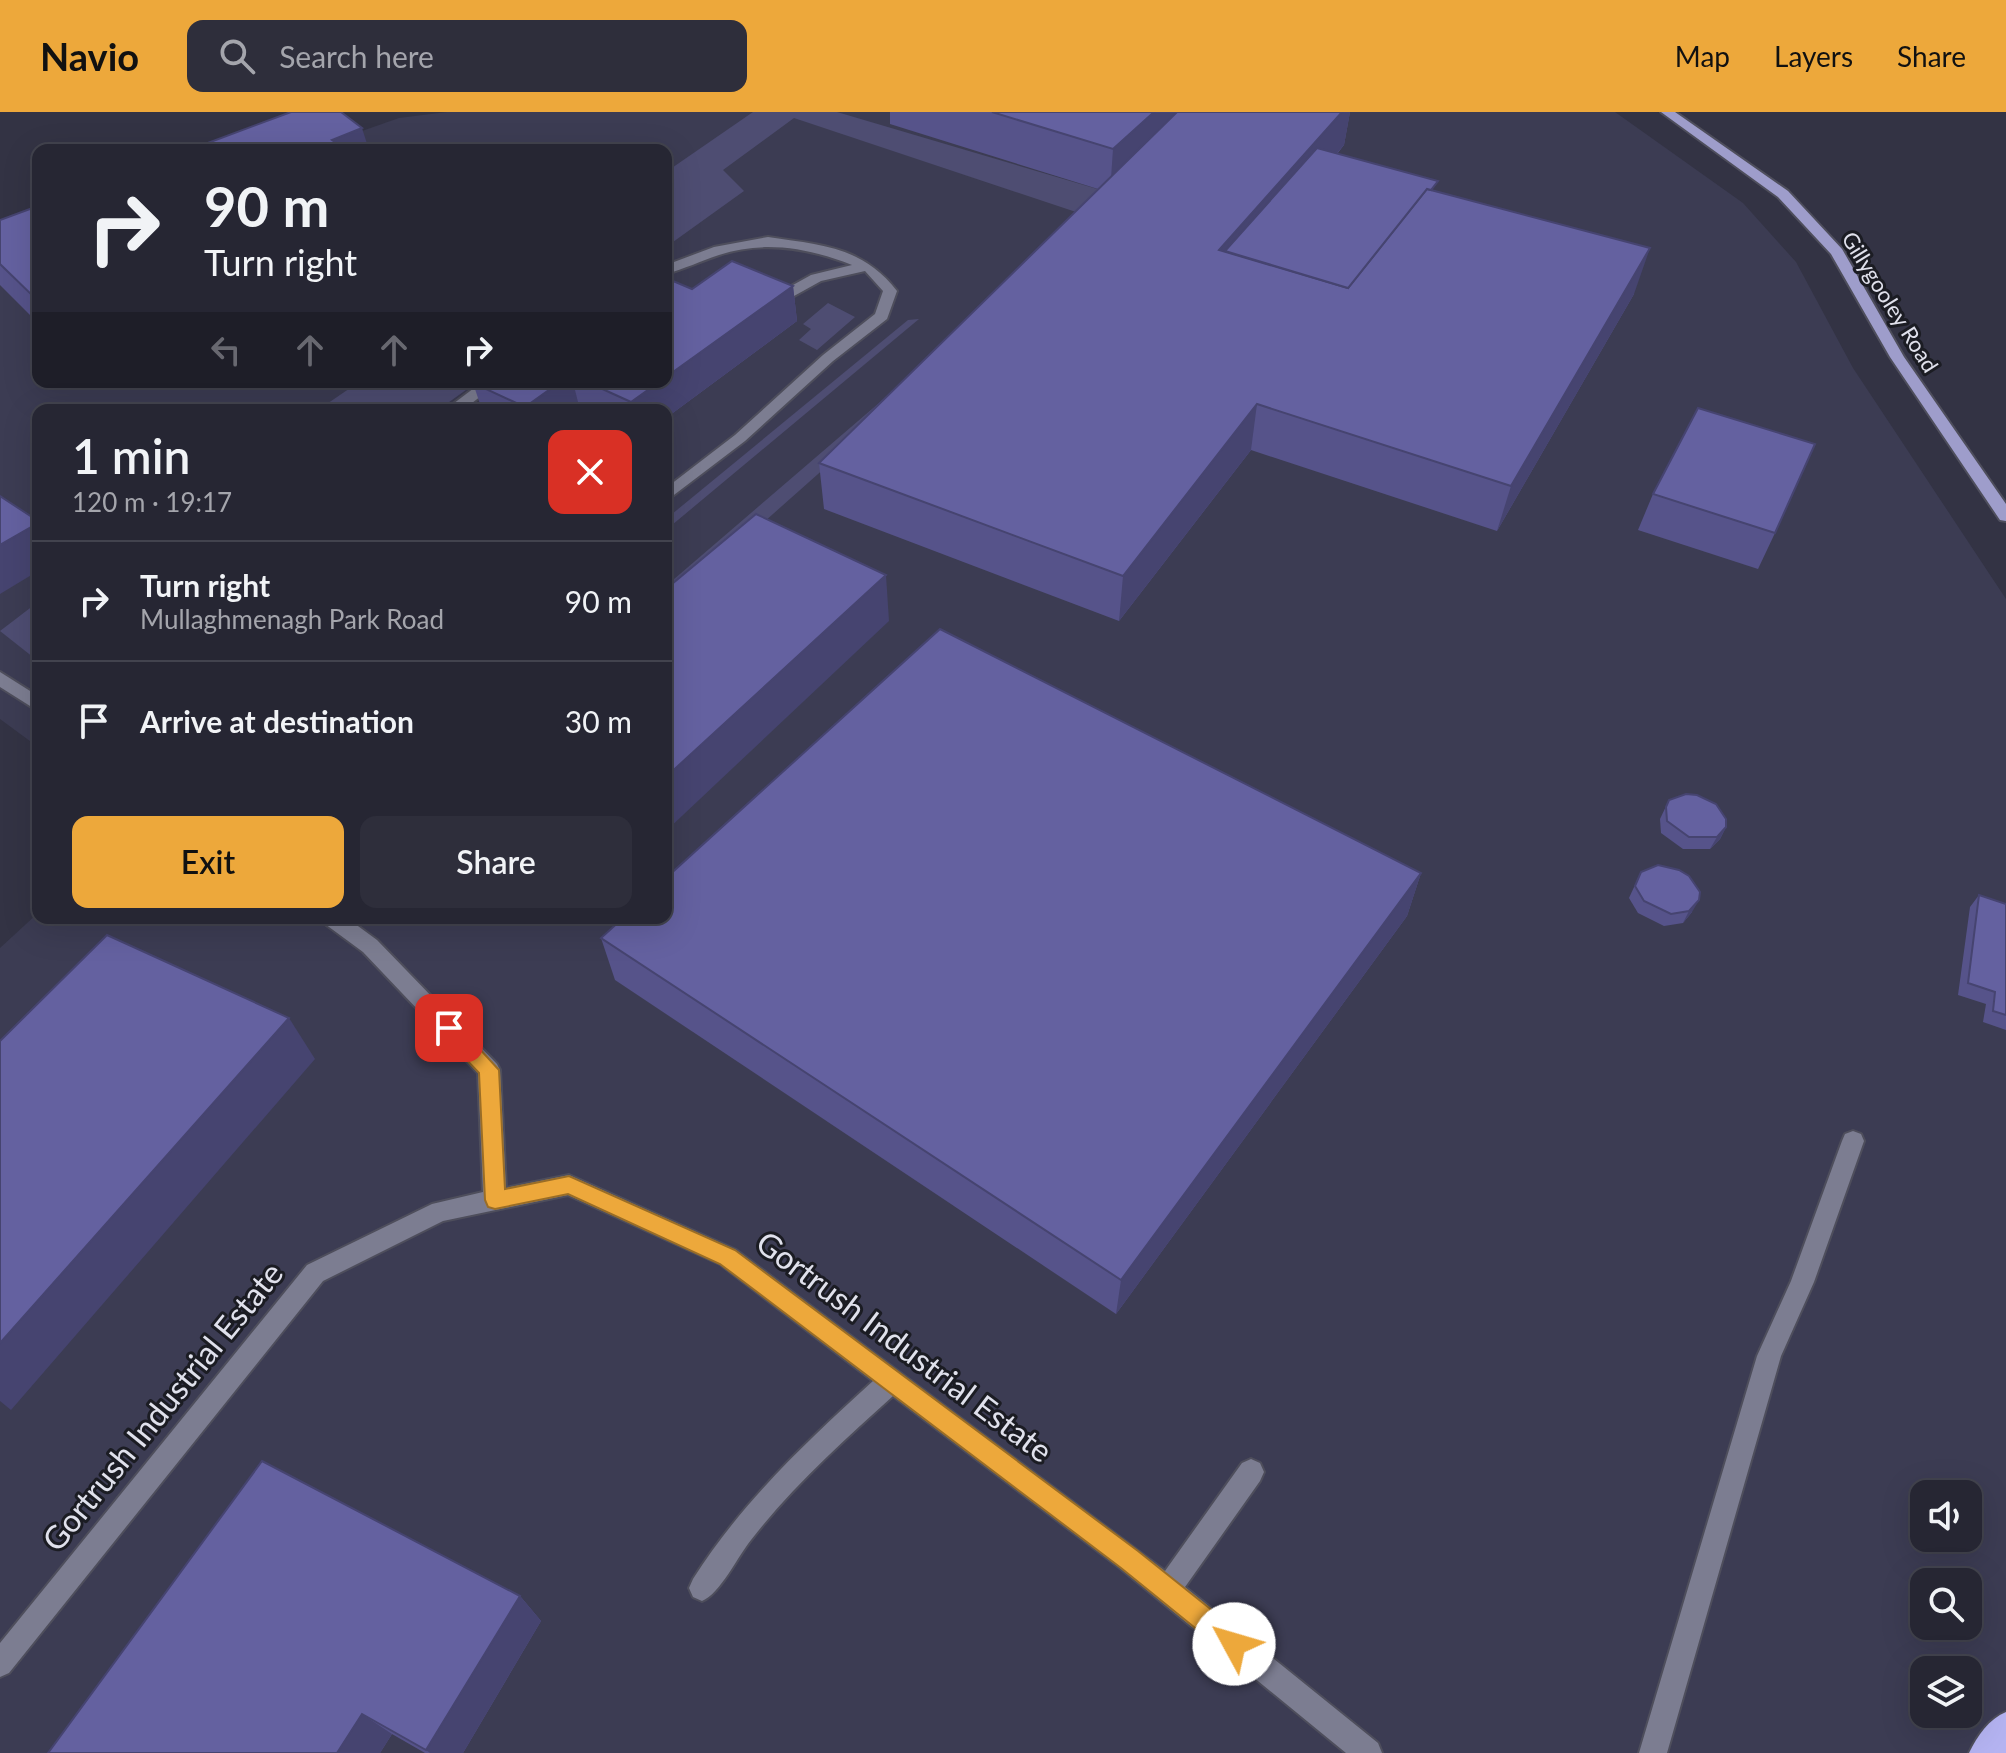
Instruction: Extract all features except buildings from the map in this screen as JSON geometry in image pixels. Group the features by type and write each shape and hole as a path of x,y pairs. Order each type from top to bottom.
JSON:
{"highway":[{"path":"1986,1753 2006,1728"}],"main road":[{"name":"Gillygooley Road","path":"1667,112 1783,194 1837,252 1897,357 2006,516"}],"street":[{"path":"672,268 719,250 768,241 826,250 869,267 890,291 882,316 828,358 740,438 672,491"},
{"path":"765,308 800,284 831,271 869,267"},
{"path":"461,404 484,388"},
{"path":"0,678 32,701"},
{"path":"340,924 370,946 489,1070 495,1200"},
{"path":"1653,1753 1769,1356 1802,1282 1853,1141"},
{"name":"Gortrush Industrial Estate","path":"0,1664 315,1273 440,1211 569,1185 728,1257 1167,1590 1368,1753"},
{"path":"702,1588 719,1560 782,1482 892,1380"},
{"path":"1167,1590 1251,1472"}],"shaded area":[{"path":"447,112 1615,112 1743,203 1796,262 1853,368 2006,599 2006,1753 0,1753 0,948 32,919 32,924 672,924 672,404 32,404 32,743 0,719 0,260 32,248 32,388 672,388 672,144 325,144 399,118"},
{"path":"753,112 837,112 1121,196 916,387 672,604 672,581 957,336 1079,213 794,118 723,170 744,191 672,243 672,168"},
{"path":"828,303 855,317 817,350 799,340 811,329 803,324"},
{"path":"919,319 672,525 672,514 908,320"},
{"path":"350,388 469,388 446,404 327,404"},
{"path":"32,607 32,656 0,631"}],"route":[{"path":"449,1028 489,1070 495,1200 569,1185 728,1257 1129,1559 1234,1644"}]}
